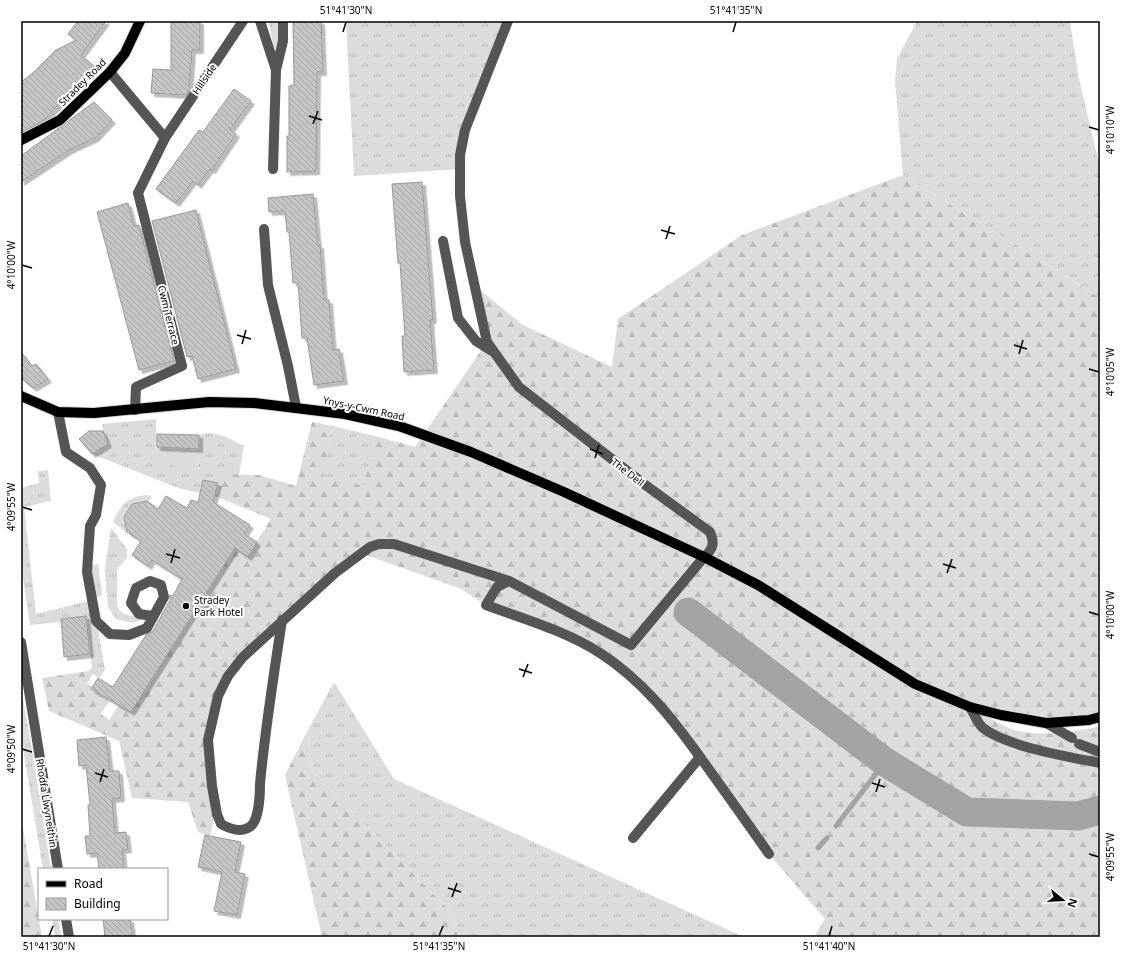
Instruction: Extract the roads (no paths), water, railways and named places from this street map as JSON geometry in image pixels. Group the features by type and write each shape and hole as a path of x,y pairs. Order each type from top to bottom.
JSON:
{"main road":[{"name":"Stradey Road","path":"21,140 60,120 110,72 125,53 140,21"},
{"name":"Ynys-y-Cwm Road","path":"21,396 58,412 94,413 209,402 296,407 345,414 399,426 451,444 564,492 704,557 758,584 915,684 970,708 1046,723 1089,720 1100,717"}],"street":[{"name":"Hillside","path":"138,193 165,138 243,21"},
{"path":"260,21 276,70"},
{"path":"273,169 276,70 283,41 283,21"},
{"name":"The Dell","path":"508,21 465,130 460,155 460,196 465,242 487,342 519,387 644,484 710,532 714,541 712,550 704,557"},
{"path":"110,72 165,138"},
{"name":"Cwm Terrace","path":"135,410 136,387 182,366 138,193"},
{"path":"264,229 268,285 288,366 296,407"},
{"name":"The Dell","path":"443,241 458,318 476,341 496,354"},
{"path":"58,412 66,452 90,468 101,486 96,515 90,526 87,572 96,621 110,634 129,634 146,628 153,616"},
{"path":"282,620 265,732 258,807 252,824 242,830 231,829 221,824 217,814 212,786 208,740 218,696 228,676 243,657 282,620 352,559 370,547 379,544 394,544 509,581 632,645 704,557"},
{"path":"509,581 497,587 486,605 569,636 599,652 633,677 660,705 700,757 769,854"},
{"name":"Rhodfa Llwyneithin","path":"21,642 58,868"},
{"path":"970,708 982,727 1000,738 1056,754 1100,763"},
{"path":"1046,723 1075,741 1100,752"},
{"path":"633,838 700,757"},
{"path":"66,920 69,937"}],"waterway":[{"path":"688,612 885,762 967,812 1078,816 1100,810"},
{"path":"836,826 885,762"},
{"path":"818,848 827,838"}],"place":[{"name":"Stradey Park Hotel","path":"186,606"}]}
